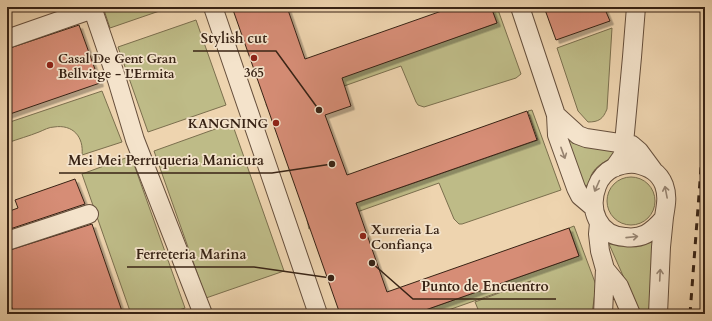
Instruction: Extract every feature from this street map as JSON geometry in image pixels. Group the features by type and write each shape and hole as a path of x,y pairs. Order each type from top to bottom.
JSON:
{"street":[{"path":"213,7 318,314"},
{"path":"520,7 556,115 557,135 580,196 596,215 608,233 620,237 633,238 645,234 656,227 664,218"},
{"path":"614,168 632,147 633,133 629,92 636,7"},
{"path":"7,40 92,8 117,80 135,140 203,314"},
{"path":"594,140 608,134 616,126 629,92"},
{"path":"556,115 578,135 594,140 632,147 662,179 667,191 667,204 664,218 658,314"},
{"path":"603,314 604,269 600,252 595,193 598,184 603,175 621,165 632,164 653,170"},
{"path":"7,241 89,214"},
{"path":"604,269 619,286 631,314"}],"shaded area":[{"path":"103,7 171,7 110,28"},
{"path":"491,7 497,7 521,74 516,78 424,107 418,105 416,102 401,66 270,112 266,104 497,23"},
{"path":"196,20 226,105 148,132 118,47"},
{"path":"612,28 607,109 600,119 588,122 578,111 557,48"},
{"path":"102,91 122,142 82,155 81,143 76,133 67,128 52,127 7,143 7,123"},
{"path":"532,110 561,190 459,224 454,219 439,183 309,229 307,220 538,140 528,111"},
{"path":"232,123 284,271 206,298 154,151"},
{"path":"565,135 616,148 620,154 598,166 592,174 588,185 584,186"},
{"path":"131,156 185,308 167,314 131,314 82,174"},
{"path":"626,177 636,177 648,184 655,196 655,206 648,218 636,225 626,225 618,221 611,214 607,206 607,196 611,188 618,181"},
{"path":"574,226 596,285 592,314 480,314 475,302 531,281 437,314 414,314 579,256 569,228"},
{"path":"656,241 651,314 640,314 609,244 641,245"}],"building":[{"path":"232,7 287,7 305,59 453,7 491,7 497,23 342,78 351,106 325,115 347,175 527,111 537,140 356,203 387,292 569,228 579,256 414,314 340,314"},
{"path":"544,7 604,7 610,21 556,40"},
{"name":"Casal De Gent Gran Bellvitge - L'Ermita","path":"79,25 100,83 7,115 7,49"},
{"path":"75,179 85,204 7,230 7,212 18,208 15,200"},
{"path":"92,224 123,314 14,314 7,293 7,251"}],"railway":[{"path":"690,314 705,115"}],"place":[{"name":"365","path":"254,58"},
{"name":"Casal De Gent Gran Bellvitge - L'Ermita","path":"50,65"},
{"name":"Stylish cut","path":"319,110"},
{"name":"KANGNING","path":"276,123"},
{"name":"Mei Mei Perruqueria Manicura","path":"332,164"},
{"name":"Xurreria La Confiança","path":"363,236"},
{"name":"Punto de Encuentro","path":"372,263"},
{"name":"Ferreteria Marina","path":"331,278"}]}
